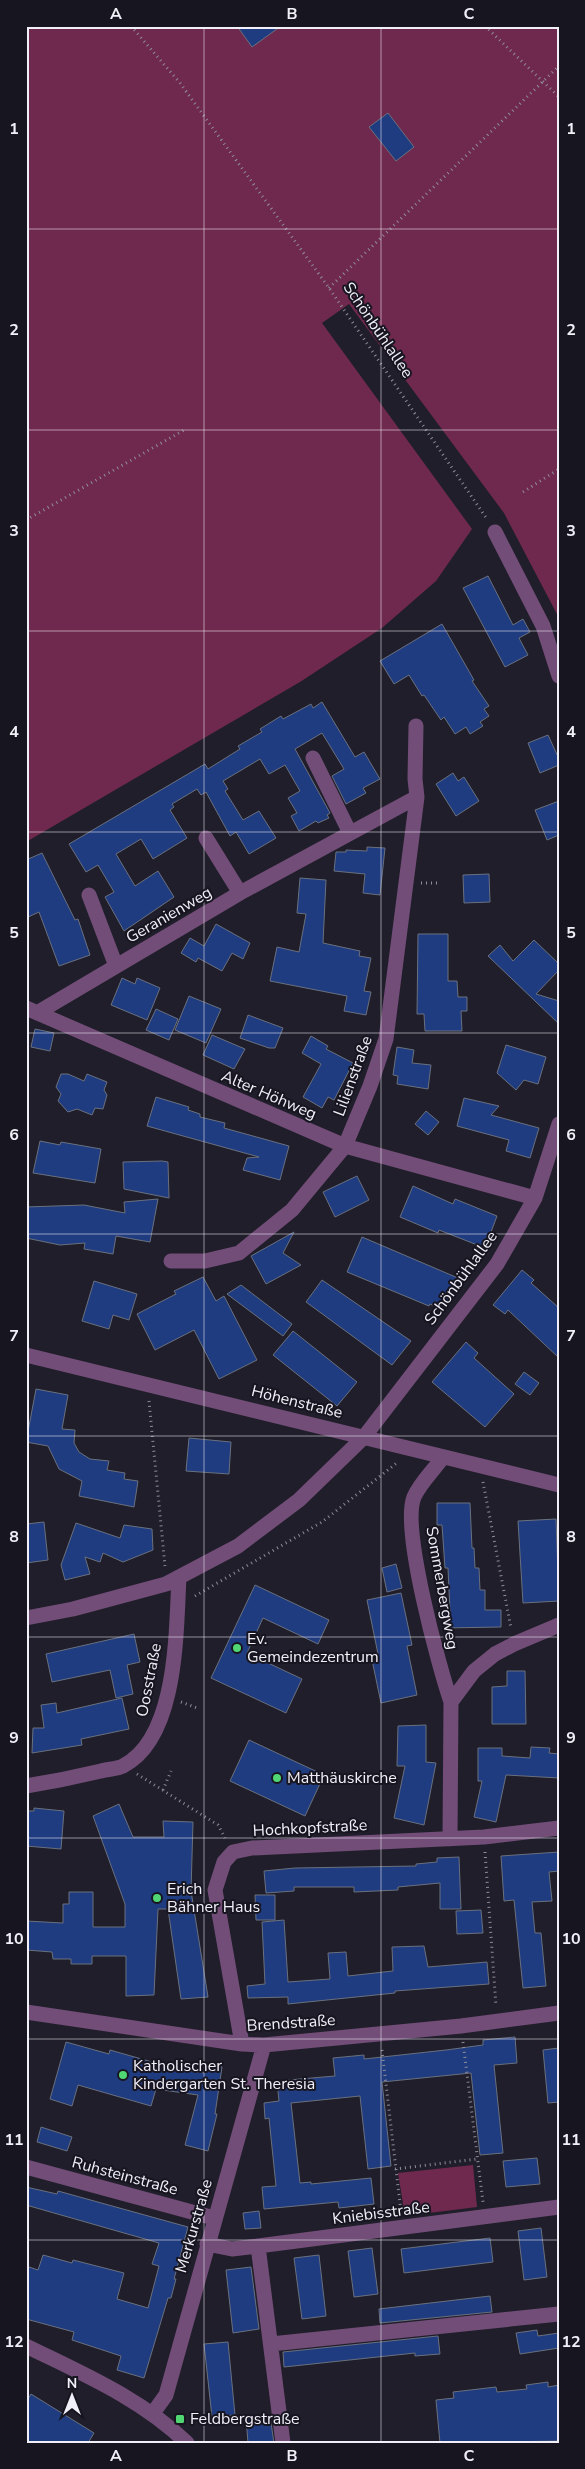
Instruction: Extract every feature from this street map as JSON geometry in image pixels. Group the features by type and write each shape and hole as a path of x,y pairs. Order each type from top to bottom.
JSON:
{"street":[{"path":"495,532 543,626 559,676"},
{"path":"416,726 415,779 417,797"},
{"path":"313,758 350,833"},
{"name":"Geranienweg","path":"32,1011 116,966 240,893 417,797"},
{"name":"Lilienstraße","path":"171,1260 205,1261 239,1253 292,1210 345,1146 386,1039 417,797"},
{"name":"Geranienweg","path":"206,838 240,893"},
{"name":"Geranienweg","path":"88,895 116,966"},
{"name":"Alter Höhweg","path":"32,1011 345,1146 536,1198"},
{"name":"Schönbühlallee","path":"26,1618 73,1609 166,1584 238,1546 299,1500 364,1437 496,1264 536,1198 559,1124"},
{"name":"Höhenstraße","path":"26,1355 559,1485"},
{"name":"Sommerbergweg","path":"443,1457 414,1498 411,1533 437,1659 451,1702 450,1839"},
{"name":"Oosstraße","path":"26,1786 123,1766 150,1744 162,1719 170,1679 178,1608 179,1577"},
{"path":"451,1702 474,1671 495,1654 559,1625"},
{"name":"Hochkopfstraße","path":"242,2044 215,1890 224,1862 232,1852 252,1848 484,1837 559,1828"},
{"name":"Brendstraße","path":"26,2012 242,2044 264,2045 461,2026 559,2013"},
{"name":"Merkurstraße","path":"153,2413 166,2395 214,2218 264,2045"},
{"name":"Ruhsteinstraße","path":"26,2167 214,2218"},
{"name":"Kniebisstraße","path":"207,2244 232,2249 559,2207"},
{"path":"258,2246 283,2443"},
{"path":"271,2344 559,2314"},
{"path":"26,2346 126,2395 153,2413 187,2443"}],"path":[{"name":"Schönbühlallee","path":"131,26 180,83 329,288 495,532"},
{"path":"485,26 559,96"},
{"path":"329,288 559,66"},
{"path":"26,520 186,429"},
{"path":"523,492 559,470"},
{"path":"147,1383 163,1543"},
{"path":"178,1608 322,1522 414,1449"},
{"path":"480,1466 514,1644"},
{"path":"123,1766 218,1825 232,1852"},
{"path":"163,1790 171,1771"},
{"path":"484,1837 497,2021"},
{"path":"461,2026 484,2216"},
{"path":"380,2034 402,2228"},
{"path":"395,2169 477,2160"}],"shaded area":[{"path":"26,26 559,26 559,618 504,513 349,304 322,323 472,529 436,581 382,628 300,682 26,842"},
{"path":"473,2165 477,2207 405,2216 398,2173"}],"building":[{"path":"237,26 281,26 252,47"},
{"path":"388,113 414,147 396,161 369,127"},
{"path":"488,576 513,625 523,619 530,632 519,638 528,655 505,667 463,588"},
{"path":"442,624 474,680 472,681 489,706 484,709 489,716 480,722 483,726 470,734 466,727 455,734 444,717 441,720 424,695 422,696 409,675 394,684 380,661"},
{"path":"322,702 355,757 364,752 380,779 363,788 366,793 346,804 332,776 344,769 322,733 295,749 330,813 327,815 329,818 318,823 316,821 299,831 291,816 297,813 288,798 300,791 285,765 269,774 260,759 223,781 228,789 225,791 243,820 259,811 276,838 249,854 236,832 230,836 206,792 201,795 197,789 172,804 174,807 170,810 187,838 153,859 141,839 116,854 135,886 158,871 174,897 124,931 105,897 114,892 98,865 86,872 69,844 205,764 208,769 240,749 238,746 262,732 260,729 281,716 283,719 311,704 313,708"},
{"path":"548,735 559,759 559,765 540,773 528,743"},
{"path":"453,773 458,781 464,777 479,801 456,816 436,784"},
{"path":"559,801 559,835 547,840 535,810"},
{"path":"367,847 385,848 380,895 363,893 365,874 334,871 336,852 346,852 346,850 367,851"},
{"path":"42,853 75,920 78,919 90,955 59,966 39,912 26,918 26,860"},
{"path":"489,874 490,902 464,903 463,875"},
{"path":"300,878 326,880 323,943 360,951 359,956 371,958 364,991 371,992 366,1015 344,1011 347,996 270,981 277,947 299,952 306,914 297,913"},
{"path":"216,924 250,943 243,959 232,953 222,971 198,958 196,962 181,953 190,938 204,946"},
{"path":"418,934 448,934 448,981 457,981 458,997 467,997 467,1011 461,1011 462,1031 425,1031 424,1014 417,1014"},
{"path":"534,940 559,964 559,970 536,994 559,1001 559,1024 488,956 500,945 513,961"},
{"path":"122,978 135,984 137,978 160,988 147,1020 111,1005"},
{"path":"189,996 221,1009 206,1043 175,1030"},
{"path":"156,1009 178,1019 169,1040 146,1030"},
{"path":"248,1015 283,1028 275,1048 269,1048 240,1038"},
{"path":"35,1029 54,1033 50,1051 31,1047"},
{"path":"212,1035 245,1049 234,1069 203,1055"},
{"path":"311,1036 328,1046 326,1049 353,1063 334,1100 328,1097 322,1108 303,1097 321,1064 302,1053"},
{"path":"506,1045 546,1057 538,1084 524,1080 516,1090 497,1073"},
{"path":"397,1047 414,1050 412,1063 431,1065 428,1089 397,1084 398,1076 393,1075"},
{"path":"61,1074 68,1074 84,1081 87,1074 107,1082 104,1090 107,1095 103,1109 95,1108 92,1115 77,1109 68,1112 58,1101 61,1094 56,1087"},
{"path":"156,1097 189,1107 188,1110 200,1114 200,1117 225,1123 224,1128 289,1146 280,1180 243,1170 247,1158 259,1157 147,1126"},
{"path":"464,1098 499,1106 491,1115 539,1128 530,1158 506,1151 509,1140 457,1126"},
{"path":"426,1111 439,1122 428,1135 415,1124"},
{"path":"40,1141 60,1145 61,1142 101,1149 95,1183 33,1173"},
{"path":"123,1162 168,1162 169,1198 124,1189"},
{"path":"357,1176 369,1200 335,1217 323,1192"},
{"path":"413,1186 453,1204 455,1199 497,1216 485,1248 439,1230 438,1233 400,1217"},
{"path":"158,1199 150,1242 116,1236 113,1254 84,1249 85,1243 60,1245 26,1238 26,1207 84,1205 125,1213 124,1202"},
{"path":"294,1232 283,1253 301,1265 266,1284 251,1256"},
{"path":"362,1237 458,1278 444,1310 430,1304 429,1306 347,1272"},
{"path":"522,1270 534,1280 531,1283 559,1308 559,1358 508,1310 505,1314 493,1305"},
{"path":"203,1277 216,1301 224,1296 257,1360 219,1379 194,1330 155,1350 137,1314 176,1294 174,1291"},
{"path":"322,1280 411,1341 392,1365 306,1302"},
{"path":"94,1281 137,1294 129,1320 113,1315 109,1329 82,1321"},
{"path":"241,1285 292,1324 283,1336 227,1294"},
{"path":"293,1331 357,1382 337,1406 273,1355"},
{"path":"466,1342 478,1353 474,1358 514,1394 485,1427 432,1382"},
{"path":"524,1372 539,1383 530,1395 515,1384"},
{"path":"36,1389 68,1395 62,1429 75,1430 74,1443 79,1452 90,1459 109,1461 107,1470 125,1473 124,1479 138,1481 134,1507 79,1496 82,1481 59,1469 48,1446 26,1442"},
{"path":"189,1438 231,1442 229,1474 186,1471"},
{"path":"437,1503 470,1503 472,1548 474,1548 475,1568 479,1568 480,1590 485,1590 485,1610 501,1610 501,1627 444,1628 444,1611 450,1611 448,1568 445,1568 442,1525 437,1525"},
{"path":"556,1519 559,1601 523,1603 518,1521"},
{"path":"44,1522 48,1560 26,1563 26,1524"},
{"path":"76,1523 120,1538 124,1525 152,1529 153,1550 123,1562 103,1553 100,1562 85,1557 90,1574 65,1580 61,1565"},
{"path":"396,1564 402,1588 387,1592 382,1568"},
{"name":"Ev. Gemeindezentrum","path":"255,1585 329,1620 318,1644 263,1618 247,1653 302,1679 286,1713 211,1678"},
{"path":"401,1593 412,1645 407,1646 417,1695 381,1703 371,1655 378,1654 367,1600"},
{"path":"134,1634 140,1662 127,1665 133,1694 116,1698 110,1670 52,1682 46,1654"},
{"path":"507,1671 525,1671 526,1724 492,1724 492,1687 507,1686"},
{"path":"122,1698 129,1729 81,1739 82,1745 32,1753 33,1728 44,1728 41,1705 56,1703 57,1713"},
{"path":"426,1725 426,1762 436,1763 424,1825 394,1818 405,1766 397,1766 398,1726"},
{"name":"Matthäuskirche","path":"249,1740 324,1775 305,1816 230,1781"},
{"path":"531,1747 550,1748 549,1753 559,1754 559,1778 506,1775 496,1822 474,1817 482,1781 478,1781 478,1748 502,1748 502,1756 530,1758"},
{"name":"Erich Bähner Haus","path":"119,1804 133,1837 164,1837 163,1821 193,1822 191,1891 208,1997 181,1999 168,1909 158,1909 154,1995 126,1996 126,1956 92,1956 92,1964 71,1964 71,1959 53,1959 52,1952 26,1950 26,1921 63,1923 63,1904 69,1904 69,1892 93,1892 93,1927 125,1927 125,1904 93,1816"},
{"path":"34,1808 64,1811 61,1849 26,1846 26,1811 34,1811"},
{"path":"559,1852 559,1871 549,1872 552,1901 532,1902 535,1933 541,1933 546,1986 523,1988 514,1900 504,1901 501,1856"},
{"path":"459,1857 461,1909 440,1909 440,1883 398,1887 398,1890 354,1892 354,1887 294,1887 294,1891 266,1893 264,1871 295,1868 416,1866 416,1864 437,1862 437,1858"},
{"path":"255,1895 275,1895 275,1920 256,1920"},
{"path":"481,1910 483,1933 457,1934 456,1911"},
{"path":"284,1920 288,1982 330,1979 328,1953 346,1952 348,1976 393,1971 392,1947 424,1946 428,1967 487,1962 489,1984 395,1991 395,1993 288,2004 288,1997 248,1998 247,1986 265,1984 262,1922"},
{"path":"515,2037 517,2063 494,2065 503,2153 480,2155 471,2073 382,2082 391,2166 368,2169 360,2096 291,2103 300,2183 311,2182 311,2184 371,2178 374,2204 339,2208 338,2202 264,2209 262,2187 276,2186 269,2118 265,2119 264,2103 279,2101 277,2081 335,2076 333,2058 364,2055 364,2059 446,2050 483,2045 483,2040"},
{"path":"66,2042 109,2054 110,2050 152,2062 151,2065 204,2073 205,2065 222,2067 215,2114 217,2114 208,2151 185,2145 198,2095 156,2089 151,2106 78,2085 72,2106 50,2099"},
{"path":"559,2048 559,2102 548,2103 543,2050"},
{"path":"41,2127 72,2137 67,2151 37,2142"},
{"path":"537,2158 540,2184 506,2187 503,2161"},
{"path":"26,2187 57,2194 58,2191 188,2227 174,2279 176,2279 171,2298 168,2298 144,2378 117,2370 121,2356 72,2340 74,2332 26,2319 26,2266 38,2270 43,2255 72,2263 73,2260 124,2273 117,2299 148,2308 159,2266 152,2264 159,2243 26,2205"},
{"path":"259,2211 261,2228 245,2229 243,2213"},
{"path":"541,2228 547,2277 524,2280 518,2231"},
{"path":"490,2238 493,2262 404,2273 401,2249"},
{"path":"372,2248 378,2294 354,2297 348,2251"},
{"path":"319,2255 326,2316 302,2319 294,2258"},
{"path":"251,2267 259,2329 233,2333 226,2270"},
{"path":"490,2296 492,2312 380,2323 379,2309"},
{"path":"537,2330 538,2336 559,2333 559,2348 520,2354 516,2333"},
{"path":"438,2336 440,2354 415,2356 415,2353 284,2367 283,2352"},
{"path":"228,2342 235,2415 212,2417 204,2344"},
{"path":"548,2382 548,2387 559,2385 559,2441 440,2443 436,2400 454,2398 453,2392 496,2387 497,2392 527,2389 526,2385"},
{"path":"31,2394 94,2433 88,2443 26,2443 26,2402"},
{"path":"270,2416 274,2443 248,2443 246,2418"}],"place":[{"name":"Ev. Gemeindezentrum","path":"237,1648"},
{"name":"Matthäuskirche","path":"277,1778"},
{"name":"Erich Bähner Haus","path":"157,1898"},
{"name":"Katholischer Kindergarten St. Theresia","path":"123,2075"},
{"name":"Feldbergstraße","path":"180,2419"}]}
